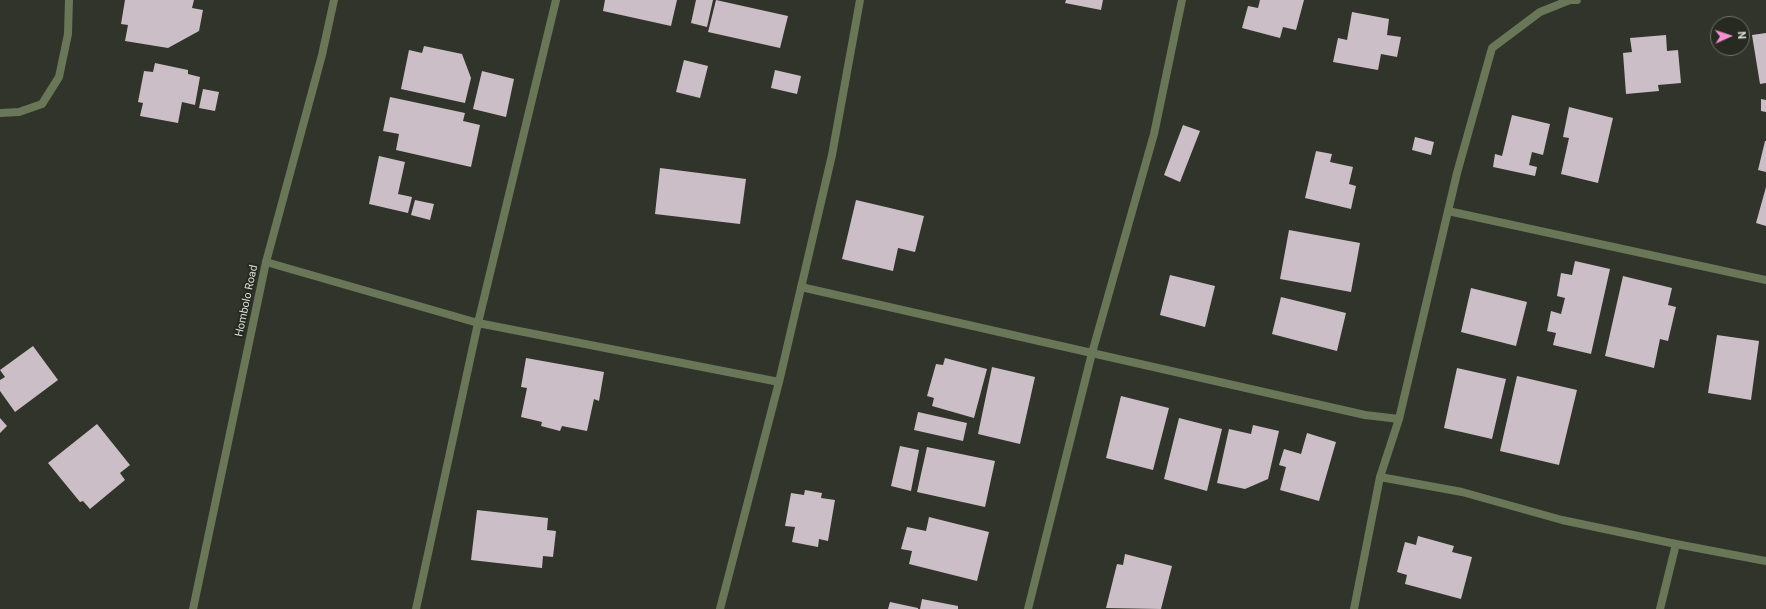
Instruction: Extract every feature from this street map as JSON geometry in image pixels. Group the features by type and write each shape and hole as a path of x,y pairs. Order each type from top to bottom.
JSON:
{"street":[{"path":"0,113 19,112 42,104 59,77 68,34 69,0"},
{"name":"Hombolo Road","path":"193,609 266,262 322,55 334,0"},
{"path":"416,609 478,323 556,0"},
{"path":"720,609 779,382 833,150 860,0"},
{"path":"1028,609 1092,353 1154,134 1182,0"},
{"path":"1354,609 1380,477 1399,419 1457,173 1492,48 1540,12 1570,0 1577,0"},
{"path":"1448,211 1766,280"},
{"path":"266,262 478,323 779,382"},
{"path":"801,287 1365,415 1399,419"},
{"path":"1380,477 1462,492 1562,520 1766,561"},
{"path":"1660,609 1676,544"}],"building":[{"path":"125,0 194,0 192,8 203,10 199,31 168,48 125,41 128,25 121,24"},
{"path":"605,0 677,0 671,26 603,11"},
{"path":"696,0 713,0 707,27 691,23"},
{"path":"716,0 788,16 780,48 708,32"},
{"path":"1066,0 1103,0 1101,10 1065,3"},
{"path":"1260,0 1304,0 1296,30 1283,27 1280,38 1242,28 1248,6 1258,8"},
{"path":"1352,12 1389,19 1387,35 1401,37 1397,57 1381,54 1378,70 1333,62 1338,38 1347,40"},
{"path":"1766,33 1766,83 1760,84 1752,35"},
{"path":"1666,35 1667,51 1678,50 1681,83 1658,85 1659,91 1626,94 1623,53 1632,52 1630,38"},
{"path":"424,46 462,54 471,78 465,103 401,89 409,50 422,53"},
{"path":"684,60 708,66 700,98 676,92"},
{"path":"155,63 188,70 188,74 200,77 195,105 182,102 178,123 140,116 143,103 138,102 144,71 153,72"},
{"path":"775,70 801,76 797,94 771,88"},
{"path":"482,71 514,79 506,117 473,109"},
{"path":"203,89 219,92 215,111 199,108"},
{"path":"390,97 465,113 463,121 480,125 471,167 396,150 399,134 383,131"},
{"path":"1761,99 1766,100 1766,112 1761,111"},
{"path":"1569,107 1613,118 1598,183 1561,174 1569,138 1563,137"},
{"path":"1512,115 1550,124 1543,155 1532,152 1529,165 1537,167 1535,176 1493,167 1495,154 1502,156"},
{"path":"1183,125 1200,131 1180,182 1164,175"},
{"path":"1415,137 1434,142 1431,155 1412,150"},
{"path":"1766,141 1766,172 1758,170"},
{"path":"1316,151 1332,154 1330,162 1353,167 1349,184 1356,186 1351,209 1305,198"},
{"path":"379,156 405,162 398,194 412,197 408,213 369,204"},
{"path":"660,168 746,179 740,224 655,214"},
{"path":"1766,187 1766,226 1756,223"},
{"path":"415,200 434,204 430,220 411,215"},
{"path":"856,200 924,216 915,252 898,248 893,271 842,259"},
{"path":"1289,230 1360,243 1351,292 1280,279"},
{"path":"1575,261 1610,269 1591,354 1553,345 1556,333 1547,331 1551,311 1561,314 1565,298 1557,296 1561,273 1572,275"},
{"path":"1170,275 1215,286 1205,327 1160,315"},
{"path":"1623,276 1672,288 1668,305 1676,307 1668,341 1660,339 1654,368 1605,356"},
{"path":"1471,288 1527,302 1516,346 1461,332"},
{"path":"1281,297 1346,313 1337,351 1272,334"},
{"path":"1717,335 1759,341 1751,400 1708,393"},
{"path":"33,346 58,380 15,412 0,391 0,380 5,377 0,370"},
{"path":"526,358 604,372 599,401 594,399 587,431 562,426 560,431 541,426 542,422 521,417 527,388 521,387"},
{"path":"945,358 987,369 974,418 932,406 934,398 927,396 936,364 943,365"},
{"path":"992,367 1035,377 1020,444 978,434"},
{"path":"1457,368 1506,379 1492,439 1444,428"},
{"path":"1517,376 1577,390 1559,465 1500,451"},
{"path":"1121,396 1169,408 1153,470 1106,458"},
{"path":"918,412 967,423 963,441 914,430"},
{"path":"0,418 7,426 0,433"},
{"path":"1179,418 1222,429 1207,491 1164,479"},
{"path":"97,424 130,465 120,473 125,480 90,509 83,501 80,502 48,463"},
{"path":"1253,425 1279,431 1268,479 1245,489 1217,483 1229,429 1251,434"},
{"path":"1307,433 1336,442 1319,501 1280,490 1286,467 1279,465 1284,449 1301,454"},
{"path":"900,446 919,450 911,491 891,486"},
{"path":"927,447 995,461 985,507 917,492"},
{"path":"805,490 822,493 821,498 835,500 828,541 819,539 818,547 792,542 795,527 785,526 791,493 804,495"},
{"path":"477,510 548,518 547,530 556,531 553,557 543,556 542,568 471,560"},
{"path":"929,517 989,532 977,581 909,564 912,551 901,549 907,527 926,531"},
{"path":"1418,536 1454,546 1452,552 1472,557 1461,599 1405,584 1407,575 1397,572 1405,542 1416,545"},
{"path":"1125,554 1172,566 1161,609 1106,608 1117,564 1123,565"},
{"path":"922,599 958,606 958,609 920,609"},
{"path":"890,602 918,608 918,609 888,609"}]}
